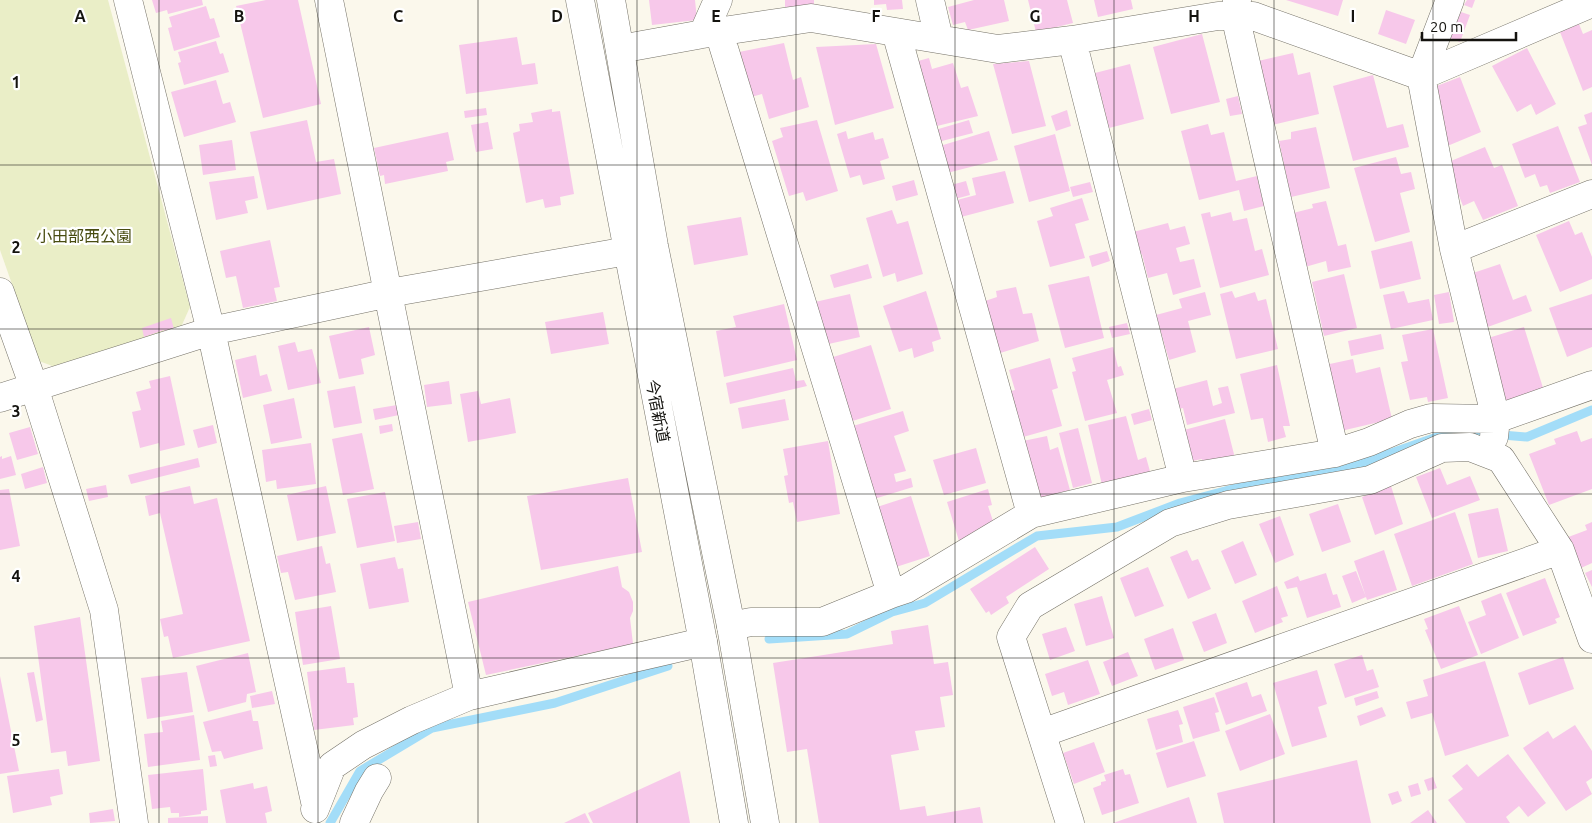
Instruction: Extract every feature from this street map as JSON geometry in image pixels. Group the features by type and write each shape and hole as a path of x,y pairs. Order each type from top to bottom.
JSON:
{"main road":[{"path":"128,0 211,331 313,814"},
{"path":"329,0 469,696"},
{"name":"今宿新道","path":"580,0 703,642 734,823"},
{"name":"今宿新道","path":"611,0 654,246 731,626 765,823"},
{"path":"718,0 711,33 891,594"},
{"path":"930,0 939,39"},
{"path":"1450,0 1421,76 1454,250 1496,419 1492,455"},
{"path":"620,49 811,18 998,49 1072,40 1218,16 1236,8 1253,16 1421,76 1592,3"},
{"path":"1236,8 1334,453"},
{"path":"896,32 1032,514"},
{"path":"1072,40 1183,478"},
{"path":"1454,250 1592,194"},
{"path":"0,398 211,331 389,293 654,246"},
{"path":"0,292 34,387 104,610 134,823"},
{"path":"731,626 751,622 822,622 891,594 906,590 1032,514 1183,478 1334,453 1369,442 1410,424 1431,418 1496,419 1592,385"},
{"path":"1431,418 1442,448"},
{"path":"1070,823 1011,638 1030,606 1170,524 1228,505 1370,480 1442,448 1470,447 1501,459 1560,550 1592,639"},
{"path":"1042,733 1560,550"},
{"path":"313,814 332,766 363,745 412,720 469,696 703,642"},
{"path":"354,823 377,778"}],"green space":[{"name":"小田部西公園","path":"0,0 108,0 190,307 181,327 55,367 39,361 0,250"}],"building":[{"path":"152,0 202,0 203,5 168,14 167,10 156,13"},
{"path":"266,0 298,0 321,104 263,118 236,6"},
{"path":"649,0 695,0 697,20 652,25"},
{"path":"785,0 814,0 814,12 785,12"},
{"path":"874,0 902,0 903,9 887,10 886,4 874,5"},
{"path":"974,0 1004,0 1009,21 968,30 965,22 953,25 948,7"},
{"path":"1028,0 1067,0 1073,23 1036,32"},
{"path":"1094,0 1131,0 1133,9 1098,17"},
{"path":"1286,0 1343,0 1338,16"},
{"path":"1467,0 1475,0 1472,8 1464,5"},
{"path":"206,6 210,19 214,18 220,37 174,51 168,28 172,27 169,17"},
{"path":"1386,10 1415,20 1406,44 1378,34"},
{"path":"1461,12 1470,15 1460,42 1450,38"},
{"path":"1579,24 1583,34 1592,30 1592,87 1583,91 1560,32"},
{"path":"1202,34 1220,102 1171,114 1153,47"},
{"path":"517,37 522,65 535,63 538,84 466,94 459,45"},
{"path":"216,41 220,54 223,53 229,72 184,85 178,63 181,62 178,52"},
{"path":"784,43 793,80 801,77 809,107 769,119 762,94 751,97 739,52"},
{"path":"876,44 894,108 835,125 816,47"},
{"path":"1527,48 1556,104 1536,115 1531,104 1517,112 1492,66"},
{"path":"1293,53 1298,75 1310,72 1319,114 1268,126 1254,62"},
{"path":"929,58 932,69 953,63 961,88 968,86 978,116 937,126 918,61"},
{"path":"1029,61 1046,126 1012,134 993,64"},
{"path":"1130,64 1144,119 1109,128 1095,73"},
{"path":"1373,75 1387,128 1403,124 1409,147 1353,161 1333,86"},
{"path":"1460,77 1481,132 1445,147 1429,89"},
{"path":"216,80 223,104 230,102 236,122 184,137 171,92"},
{"path":"1238,96 1242,114 1230,116 1226,99"},
{"path":"486,108 487,115 465,118 464,111"},
{"path":"552,109 552,112 560,111 574,194 560,197 561,205 545,208 543,199 526,203 513,133 520,131 519,124 533,122 531,113"},
{"path":"1067,110 1071,126 1056,131 1051,116"},
{"path":"1592,112 1592,165 1578,127 1587,124 1584,115"},
{"path":"307,120 316,162 334,159 341,194 267,210 250,132"},
{"path":"817,120 838,191 806,201 803,192 789,196 772,141 783,137 780,128"},
{"path":"969,120 973,133 938,142 935,130"},
{"path":"488,122 493,149 476,152 471,125"},
{"path":"1208,124 1211,135 1224,132 1236,181 1257,176 1264,206 1244,211 1239,190 1199,200 1181,131"},
{"path":"1558,126 1580,182 1550,193 1547,185 1540,187 1535,174 1525,178 1512,144"},
{"path":"1316,127 1330,188 1291,197 1279,141 1291,139 1291,132"},
{"path":"846,131 848,139 873,132 875,140 883,138 889,158 880,161 885,179 863,185 860,175 850,178 837,134"},
{"path":"989,131 998,160 947,173 940,146"},
{"path":"448,132 454,160 446,162 448,171 385,184 384,175 380,176 374,148"},
{"path":"1055,134 1070,191 1029,202 1014,146"},
{"path":"232,140 236,170 203,175 199,145"},
{"path":"1485,147 1494,168 1502,165 1518,206 1483,220 1474,201 1463,206 1446,163"},
{"path":"1396,157 1401,174 1411,172 1415,189 1400,193 1410,232 1375,242 1354,168"},
{"path":"1005,171 1014,203 961,217 957,200 976,195 972,178"},
{"path":"254,176 258,198 245,201 248,213 216,220 209,182"},
{"path":"914,180 918,195 896,201 892,186"},
{"path":"966,181 970,195 955,199 951,185"},
{"path":"1090,182 1093,192 1073,197 1070,187"},
{"path":"1082,198 1089,220 1075,224 1085,258 1050,267 1037,221 1053,216 1050,208"},
{"path":"1326,201 1338,246 1346,244 1351,267 1328,272 1326,261 1305,267 1293,213 1313,208 1312,204"},
{"path":"892,210 897,224 908,221 923,274 897,282 895,273 883,277 866,218"},
{"path":"1210,212 1211,217 1231,212 1233,221 1247,218 1255,251 1262,249 1269,275 1220,288 1201,214"},
{"path":"741,217 748,255 694,265 687,226"},
{"path":"1569,221 1575,235 1582,232 1592,257 1592,279 1560,292 1536,235"},
{"path":"1168,223 1170,230 1185,226 1190,244 1176,248 1180,262 1194,259 1201,287 1173,295 1167,273 1148,278 1142,254 1139,255 1133,232"},
{"path":"270,240 280,287 274,288 277,301 243,308 236,276 226,278 220,251"},
{"path":"1412,241 1421,279 1380,289 1371,251"},
{"path":"1107,251 1110,261 1092,267 1089,256"},
{"path":"868,264 872,278 834,288 830,275"},
{"path":"1500,264 1513,300 1526,295 1532,311 1482,329 1464,276"},
{"path":"1344,274 1357,328 1324,336 1312,282"},
{"path":"1089,276 1104,338 1065,348 1048,285"},
{"path":"1016,287 1023,314 1032,313 1039,341 997,354 982,302 997,297 996,291"},
{"path":"926,291 941,339 932,342 934,351 914,358 912,348 899,352 883,306"},
{"path":"1232,291 1235,298 1255,292 1258,301 1266,299 1278,349 1236,359 1220,294"},
{"path":"1404,291 1408,303 1429,299 1433,320 1391,329 1383,295"},
{"path":"1205,292 1211,315 1188,321 1196,352 1169,360 1156,315 1182,308 1179,299"},
{"path":"1449,292 1454,322 1439,324 1434,295"},
{"path":"850,294 860,337 824,345 815,302"},
{"path":"1592,294 1592,347 1567,357 1549,308"},
{"path":"784,304 797,360 724,377 716,331 736,327 733,316"},
{"path":"603,312 609,344 551,354 545,322"},
{"path":"171,318 174,329 165,333 164,330 144,337 142,328"},
{"path":"1127,323 1130,334 1112,338 1109,327"},
{"path":"369,327 375,355 361,359 364,374 339,379 329,336"},
{"path":"1524,327 1544,391 1504,403 1485,339"},
{"path":"1433,329 1448,398 1428,402 1427,397 1410,400 1401,362 1408,361 1402,335"},
{"path":"1381,334 1384,349 1351,356 1348,341"},
{"path":"295,342 298,352 312,349 321,383 288,390 278,346"},
{"path":"871,345 891,409 846,423 827,359"},
{"path":"1113,347 1118,367 1121,366 1124,375 1107,380 1117,413 1085,421 1072,372 1076,371 1072,358"},
{"path":"256,355 260,376 267,374 272,391 243,398 235,360"},
{"path":"1050,358 1058,388 1052,390 1062,426 1016,439 1008,392 1015,390 1009,370"},
{"path":"1353,359 1356,373 1380,367 1392,419 1341,431 1325,365"},
{"path":"1277,365 1290,426 1283,426 1286,437 1268,442 1263,418 1251,420 1240,374"},
{"path":"793,368 796,381 804,380 807,386 730,404 726,383"},
{"path":"170,376 185,445 160,451 159,443 140,448 132,412 141,410 136,392 151,388 149,381"},
{"path":"1207,380 1213,406 1222,403 1218,388 1228,386 1235,413 1187,425 1183,408 1174,410 1169,390"},
{"path":"449,381 452,404 427,407 424,385"},
{"path":"355,386 362,423 334,428 327,391"},
{"path":"478,391 481,404 510,398 516,433 468,442 460,394"},
{"path":"294,398 302,438 271,444 263,405"},
{"path":"785,399 789,420 742,429 738,408"},
{"path":"397,405 399,415 375,420 373,409"},
{"path":"1149,409 1152,420 1134,425 1131,414"},
{"path":"903,411 909,431 894,436 906,471 894,474 896,482 911,478 913,487 874,499 853,426"},
{"path":"1126,416 1138,460 1146,457 1151,475 1103,489 1088,425"},
{"path":"1225,419 1236,462 1204,468 1202,459 1192,461 1184,430"},
{"path":"392,424 393,431 380,434 379,426"},
{"path":"213,425 217,443 198,448 193,430"},
{"path":"30,427 38,454 17,460 9,433"},
{"path":"1078,428 1092,483 1073,488 1059,433"},
{"path":"1577,431 1581,442 1592,438 1592,489 1549,505 1529,454 1556,444 1554,439"},
{"path":"362,433 374,489 343,495 332,439"},
{"path":"1047,436 1050,450 1058,447 1070,490 1039,498 1023,441"},
{"path":"828,441 840,514 797,522 793,502 789,503 784,476 788,475 783,449"},
{"path":"311,443 316,484 277,489 276,480 266,482 262,450"},
{"path":"976,448 986,483 944,495 933,460"},
{"path":"2,456 2,459 11,456 16,475 0,479 0,457"},
{"path":"198,458 200,467 131,484 128,475"},
{"path":"43,467 47,483 25,489 21,474"},
{"path":"1440,468 1447,485 1470,476 1480,500 1432,518 1416,477"},
{"path":"628,478 642,552 541,570 527,496"},
{"path":"106,485 108,497 89,501 86,489"},
{"path":"190,486 194,504 217,498 250,641 173,658 168,636 164,637 160,619 183,614 160,513 149,516 145,496"},
{"path":"326,486 336,533 297,541 287,495"},
{"path":"1391,486 1403,524 1375,535 1362,497"},
{"path":"9,489 20,546 0,550 0,490"},
{"path":"988,489 992,505 988,506 995,527 959,541 947,502"},
{"path":"385,492 395,541 357,548 347,499"},
{"path":"911,496 930,556 896,567 877,507"},
{"path":"1338,504 1351,542 1322,552 1309,514"},
{"path":"1498,508 1508,551 1478,558 1468,514"},
{"path":"1455,512 1473,564 1412,586 1394,534"},
{"path":"1280,516 1294,555 1275,563 1259,524"},
{"path":"418,522 421,539 397,543 394,526"},
{"path":"1592,522 1592,563 1581,568 1563,539 1587,530 1585,525"},
{"path":"1243,541 1257,575 1235,584 1221,551"},
{"path":"322,546 326,564 330,563 336,592 295,600 288,572 281,573 277,556"},
{"path":"1035,547 1049,569 1006,597 1009,603 991,615 989,611 986,613 970,589"},
{"path":"1187,550 1192,561 1198,559 1211,589 1188,599 1170,557"},
{"path":"1384,550 1397,590 1367,600 1354,561"},
{"path":"395,557 398,569 403,568 409,602 369,609 360,564"},
{"path":"618,566 622,587 629,592 633,602 633,611 630,618 633,644 486,675 468,602"},
{"path":"1148,567 1164,606 1135,617 1120,578"},
{"path":"1592,570 1592,587 1585,573"},
{"path":"1356,571 1366,597 1352,603 1342,576"},
{"path":"1326,573 1333,595 1337,594 1341,607 1307,618 1297,587 1287,589 1284,582 1298,576 1300,581"},
{"path":"1545,578 1560,617 1555,619 1557,623 1523,636 1506,593"},
{"path":"1277,586 1288,616 1281,618 1283,622 1255,633 1242,601"},
{"path":"1501,593 1519,638 1481,654 1468,622 1486,615 1481,601"},
{"path":"1102,596 1114,638 1086,646 1074,604"},
{"path":"331,606 340,659 303,665 295,612"},
{"path":"1459,606 1478,655 1441,669 1425,630 1428,629 1424,619"},
{"path":"1216,613 1227,643 1204,652 1192,622"},
{"path":"80,617 100,761 68,766 66,751 51,753 34,626"},
{"path":"928,625 934,664 948,662 953,695 940,697 945,727 915,731 919,750 891,755 900,810 925,806 927,816 980,807 983,823 819,823 807,749 787,752 773,663 893,644 891,631"},
{"path":"1066,627 1075,651 1050,660 1042,634"},
{"path":"1173,628 1184,660 1155,670 1144,639"},
{"path":"1128,652 1138,676 1112,686 1103,662"},
{"path":"248,653 256,692 247,694 246,702 208,712 196,666"},
{"path":"1362,655 1367,671 1373,669 1379,687 1345,698 1334,664"},
{"path":"1563,657 1574,689 1529,705 1518,673"},
{"path":"1088,660 1100,694 1068,705 1064,692 1052,696 1045,674"},
{"path":"1485,661 1509,736 1445,756 1432,713 1411,719 1406,702 1428,696 1423,680"},
{"path":"345,667 347,683 354,683 358,717 353,718 354,725 314,730 307,672"},
{"path":"1317,670 1327,704 1318,707 1327,737 1292,747 1273,683"},
{"path":"34,672 43,720 36,722 27,673"},
{"path":"187,672 193,712 147,719 141,678"},
{"path":"0,676 19,771 0,774"},
{"path":"1247,682 1252,697 1261,694 1267,711 1226,725 1215,693"},
{"path":"272,691 275,704 252,708 250,696"},
{"path":"1377,691 1379,698 1356,706 1354,698"},
{"path":"1214,697 1219,712 1215,713 1220,731 1193,739 1183,707"},
{"path":"1382,707 1386,716 1360,726 1357,716"},
{"path":"251,710 253,721 258,721 263,749 224,759 221,751 212,752 203,722"},
{"path":"1178,710 1183,724 1179,725 1183,742 1156,750 1147,719"},
{"path":"1270,714 1285,754 1240,771 1225,731"},
{"path":"194,715 200,760 148,767 144,734 163,732 161,721"},
{"path":"1575,725 1592,751 1592,778 1586,782 1592,794 1566,811 1523,748 1548,731 1553,739"},
{"path":"1194,741 1206,776 1167,788 1156,753"},
{"path":"1094,742 1105,772 1074,784 1063,753"},
{"path":"1508,754 1546,803 1528,817 1519,806 1506,817 1510,823 1466,823 1448,800 1463,789 1452,776 1467,764 1478,777"},
{"path":"215,755 217,766 210,767 208,756"},
{"path":"1357,760 1371,823 1224,823 1217,793"},
{"path":"59,769 63,794 50,797 52,805 13,813 7,776"},
{"path":"203,769 207,810 201,811 201,814 179,817 179,813 171,813 170,807 152,809 148,775"},
{"path":"1123,769 1125,775 1130,774 1139,803 1102,815 1093,788 1106,781 1104,775"},
{"path":"680,771 690,823 593,823 588,813"},
{"path":"1433,777 1437,788 1428,791 1424,780"},
{"path":"253,783 254,789 267,786 272,811 265,813 267,823 226,823 220,790"},
{"path":"1418,783 1421,794 1411,797 1408,786"},
{"path":"1398,791 1402,801 1392,805 1388,794"},
{"path":"1189,797 1197,823 1113,823"},
{"path":"113,809 115,821 90,823 89,813"},
{"path":"1428,810 1437,823 1410,823"},
{"path":"585,813 590,823 564,823"},
{"path":"208,816 208,823 168,823 168,818"}],"waterway":[{"path":"769,639 847,634 892,612 925,603 1037,536 1117,527 1180,503 1251,484 1354,466 1454,431 1527,437 1592,410"},
{"path":"330,823 360,771 432,728 555,703 668,666"}]}
